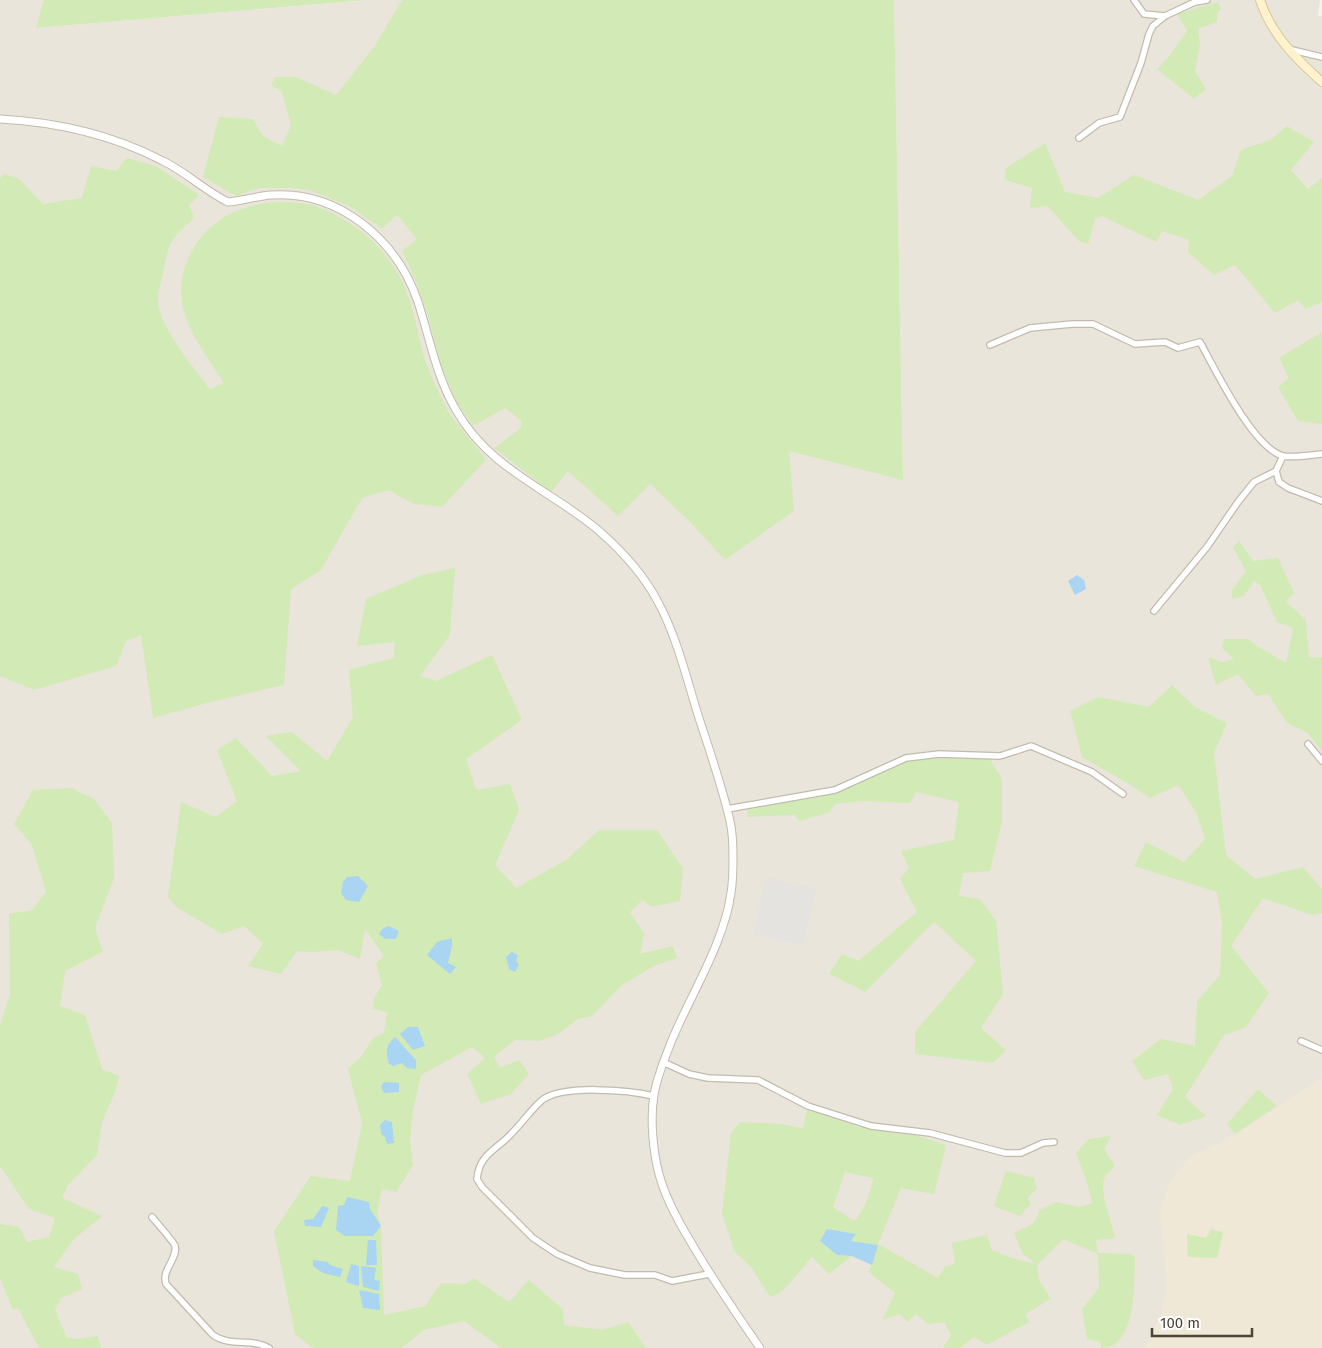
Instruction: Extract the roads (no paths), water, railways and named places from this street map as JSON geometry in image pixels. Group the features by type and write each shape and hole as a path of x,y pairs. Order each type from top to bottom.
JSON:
{"main road":[{"path":"1260,0 1270,24 1280,40 1322,82"}],"street":[{"path":"1134,0 1144,14 1165,16"},
{"path":"1079,138 1099,123 1120,117 1141,62 1149,34 1159,20 1195,2 1207,0"},
{"path":"1288,48 1322,57"},
{"path":"0,119 42,123 86,132 125,144 165,161 228,202 270,195 314,199 341,211 367,226 383,241 397,260 413,292 437,371 446,392 466,428 495,459 581,516 600,533 642,577 657,600 667,619 727,809 733,837 731,894 726,918 663,1062 654,1096 655,1157 659,1175 675,1216 709,1274 760,1348"},
{"path":"990,345 1030,328 1072,324 1093,324 1135,344 1165,342 1178,348 1200,342 1239,411 1257,436 1283,456 1322,454"},
{"path":"1154,611 1207,547 1254,482 1276,471 1283,456"},
{"path":"1276,471 1279,482 1288,488 1322,501"},
{"path":"1308,744 1322,761"},
{"path":"727,809 835,790 906,758 939,754 1000,756 1031,746 1092,772 1124,794"},
{"path":"1301,1042 1322,1050"},
{"path":"663,1062 690,1074 708,1078 758,1080 808,1106 871,1126 930,1133 1005,1153 1021,1153 1044,1143 1054,1142"},
{"path":"654,1096 637,1092 596,1090 566,1092 549,1096 480,1162 477,1179 482,1187 533,1238 557,1254 590,1268 625,1275 655,1275 672,1281 709,1274"},
{"path":"152,1217 174,1243 174,1253 164,1275 166,1284 213,1335 219,1339 253,1342 269,1348"}],"water":[{"path":"1077,575 1084,580 1086,589 1075,595 1068,581"},
{"path":"358,876 368,886 359,902 346,900 341,893 343,882 347,877"},
{"path":"389,926 399,931 396,939 385,939 379,934 382,929"},
{"path":"452,938 448,963 456,967 450,974 427,955 437,942"},
{"path":"512,952 518,955 516,961 519,965 515,972 509,969 506,957"},
{"path":"408,1027 418,1027 425,1046 413,1050 400,1034"},
{"path":"395,1037 416,1060 416,1069 407,1068 402,1063 393,1066 389,1064 387,1049 389,1043"},
{"path":"384,1082 399,1083 399,1092 384,1093 381,1086"},
{"path":"385,1120 392,1122 394,1143 387,1144 385,1137 381,1134 380,1125"},
{"path":"347,1197 369,1202 370,1209 381,1226 373,1236 345,1236 336,1230 338,1206 344,1205"},
{"path":"322,1206 329,1208 321,1227 305,1226 304,1220 313,1219"},
{"path":"827,1229 856,1234 851,1241 878,1245 872,1265 852,1256 837,1255 820,1241"},
{"path":"368,1240 376,1240 377,1265 366,1265"},
{"path":"313,1260 328,1262 330,1265 343,1269 340,1277 323,1273 313,1266"},
{"path":"351,1264 359,1266 359,1286 346,1282"},
{"path":"361,1266 376,1268 374,1280 380,1281 379,1291 363,1287"},
{"path":"359,1290 379,1294 380,1310 363,1308"}]}
